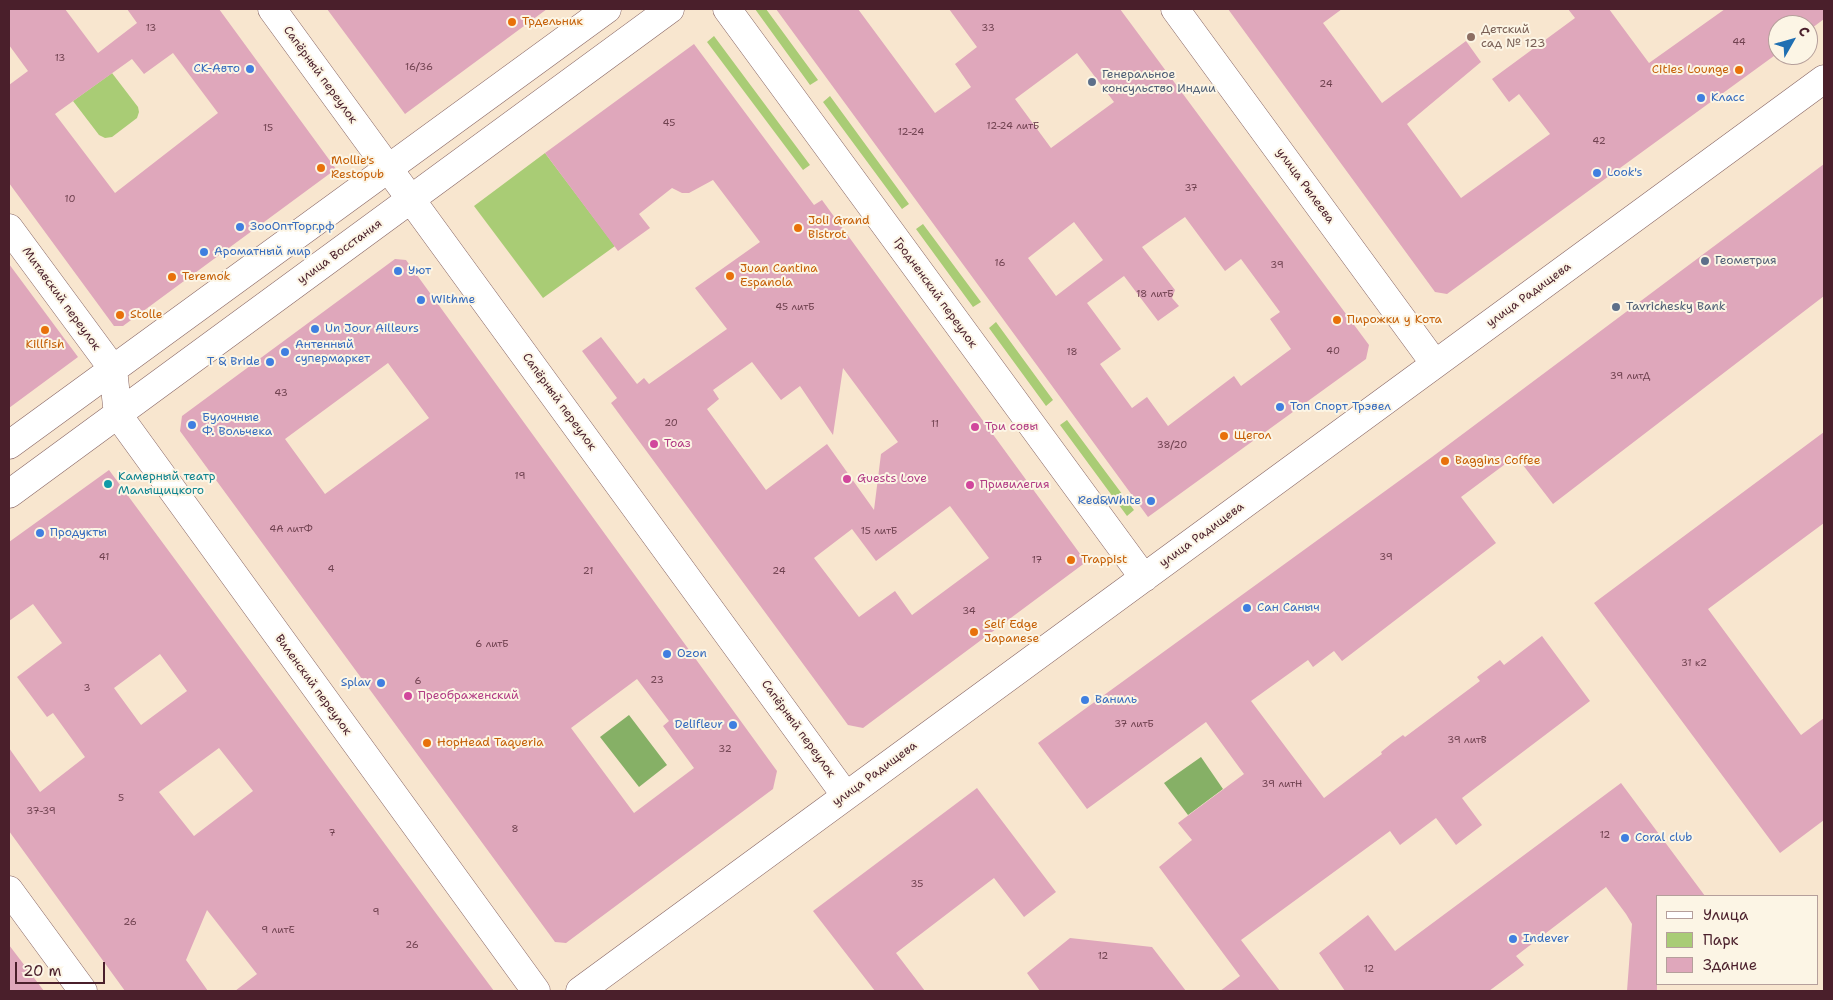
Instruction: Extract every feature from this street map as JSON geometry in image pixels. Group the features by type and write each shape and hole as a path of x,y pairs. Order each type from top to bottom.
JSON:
{"street":[{"name":"Сапёрный переулок","path":"272,9 846,796"},
{"path":"9,445 607,9"},
{"name":"улица Восстания","path":"9,494 670,9"},
{"name":"Гродненский переулок","path":"727,9 1144,578"},
{"name":"улица Рылеева","path":"1175,9 1435,364"},
{"name":"улица Радищева","path":"580,991 1824,78"},
{"name":"Митавский переулок","path":"9,228 113,370"},
{"name":"Виленский переулок","path":"113,370 118,415 536,991"},
{"path":"9,890 83,991"}],"green space":[{"path":"755,9 766,9 818,80 810,85"},
{"path":"714,36 810,165 803,170 707,42"},
{"path":"112,73 138,107 139,112 137,118 112,137 105,138 99,135 73,101"},
{"path":"830,96 909,204 902,209 823,102"},
{"path":"545,153 615,246 543,298 474,206"},
{"path":"923,224 981,302 973,307 916,229"},
{"path":"996,322 1053,400 1046,406 989,328"},
{"path":"1067,420 1134,510 1127,516 1060,425"},
{"path":"629,715 667,765 639,787 600,737"},
{"path":"1201,757 1223,789 1188,815 1164,783"}],"building":[{"path":"9,9 65,9 98,53 137,23 127,9 219,9 336,169 123,326 114,326 9,183 9,85 28,71 9,45","holes":["173,53 218,113 115,193 55,114 132,59 144,74"]},
{"path":"327,9 547,9 405,114"},
{"path":"776,9 858,9 935,113 971,87 955,64 977,47 949,9 1120,9 1369,345 1366,359 1148,517","holes":["1077,53 1114,102 1051,148 1015,99","1185,217 1225,271 1241,259 1280,312 1270,319 1291,349 1241,386 1234,376 1168,426 1147,397 1132,408 1100,364 1121,349 1087,303 1124,276 1158,321 1179,306 1172,298 1175,290 1142,247","1074,222 1103,260 1056,296 1028,258"]},
{"path":"1228,9 1342,9 1323,23 1382,103 1466,41 1481,62 1407,124 1461,198 1550,134 1519,94 1509,102 1492,79 1575,18 1568,9 1609,9 1649,63 1725,9 1824,9 1824,19 1818,24 1818,15 1768,15 1768,60 1447,294 1435,292"},
{"path":"694,44 814,205 822,200 1086,562 863,728 848,725 611,403 617,398 582,351 601,337 637,384 644,378 649,384 727,329 695,288 760,242 713,180 689,193 682,193 672,188 639,214 650,228 618,251 545,153","holes":["752,362 781,400 800,386 833,435 843,368 898,442 881,454 874,510 827,444 766,490 707,409 719,399 713,390","950,506 989,558 912,615 895,591 859,617 814,558 852,529 876,561"]},
{"path":"1824,164 1824,296 1553,504 1516,456 1461,497 1496,543 1342,661 1334,651 1313,667 1308,660 1251,701 1324,798 1382,754 1381,752 1392,743 1403,735 1405,737 1480,681 1477,677 1500,660 1504,665 1542,636 1590,701 1462,798 1482,825 1456,845 1436,818 1400,845 1390,831 1241,940 1280,991 1220,991 1240,976 1159,867 1192,840 1178,823 1244,774 1206,722 1087,809 1038,743 1432,457"},
{"path":"395,259 406,260 777,771 773,789 566,943 555,942 180,431 182,416","holes":["388,363 429,418 325,494 285,439","637,679 669,721 663,726 694,768 634,813 571,728"]},
{"path":"9,264 78,357 9,408"},
{"path":"1824,432 1824,523 1708,609 1801,735 1824,718 1824,820 1780,853 1594,603"},
{"path":"109,470 494,991 235,991 257,974 207,910 186,960 208,991 125,991 9,831 9,748 40,792 85,757 53,713 47,717 17,677 62,643 33,604 9,621 9,542","holes":["160,654 187,691 141,725 114,688","219,748 253,791 194,836 159,792"]},
{"path":"1621,783 1704,895 1656,895 1657,991 1627,991 1632,924 1606,887 1516,956 1524,965 1489,991 1345,991 1319,953 1368,915 1395,951"},
{"path":"977,788 1056,892 1024,917 994,878 896,953 925,991 875,991 813,911"},
{"path":"1070,938 1152,947 1186,991 1040,991 1027,973"},
{"path":"9,945 44,991 9,991"}],"place":[{"name":"Трдельник","path":"512,22"},
{"name":"Детский сад № 123","path":"1471,37"},
{"name":"СК-Авто","path":"250,69"},
{"name":"Cities Lounge","path":"1739,70"},
{"name":"Генеральное консульство Индии","path":"1092,82"},
{"name":"Класс","path":"1701,98"},
{"name":"Mollie's Restopub","path":"321,168"},
{"name":"Look's","path":"1597,173"},
{"name":"ЗооОптТорг.рф","path":"240,227"},
{"name":"Joli Grand Bistrot","path":"798,228"},
{"name":"Ароматный мир","path":"204,252"},
{"name":"Геометрия","path":"1705,261"},
{"name":"Уют","path":"398,271"},
{"name":"Juan Cantina Espanola","path":"730,276"},
{"name":"Teremok","path":"172,277"},
{"name":"Withme","path":"421,300"},
{"name":"Tavrichesky Bank","path":"1616,307"},
{"name":"Stolle","path":"120,315"},
{"name":"Пирожки у Кота","path":"1337,320"},
{"name":"Un Jour Ailleurs","path":"315,329"},
{"name":"Killfish","path":"45,330"},
{"name":"Антенный супермаркет","path":"285,352"},
{"name":"T & Bride","path":"270,362"},
{"name":"Топ Спорт Трэвел","path":"1280,407"},
{"name":"Булочные Ф. Вольчека","path":"192,425"},
{"name":"Три совы","path":"975,427"},
{"name":"Щегол","path":"1224,436"},
{"name":"Тоаз","path":"654,444"},
{"name":"Baggins Coffee","path":"1445,461"},
{"name":"Guests Love","path":"847,479"},
{"name":"Камерный театр Малыщицкого","path":"108,484"},
{"name":"Привилегия","path":"970,485"},
{"name":"Red&White","path":"1151,501"},
{"name":"Продукты","path":"40,533"},
{"name":"Trappist","path":"1071,560"},
{"name":"Сан Саныч","path":"1247,608"},
{"name":"Self Edge Japanese","path":"974,632"},
{"name":"Ozon","path":"667,654"},
{"name":"Splav","path":"381,683"},
{"name":"Преображенский","path":"408,696"},
{"name":"Ваниль","path":"1085,700"},
{"name":"Delifleur","path":"733,725"},
{"name":"HopHead Taqueria","path":"427,743"},
{"name":"Coral club","path":"1625,838"},
{"name":"Indever","path":"1513,939"}]}
